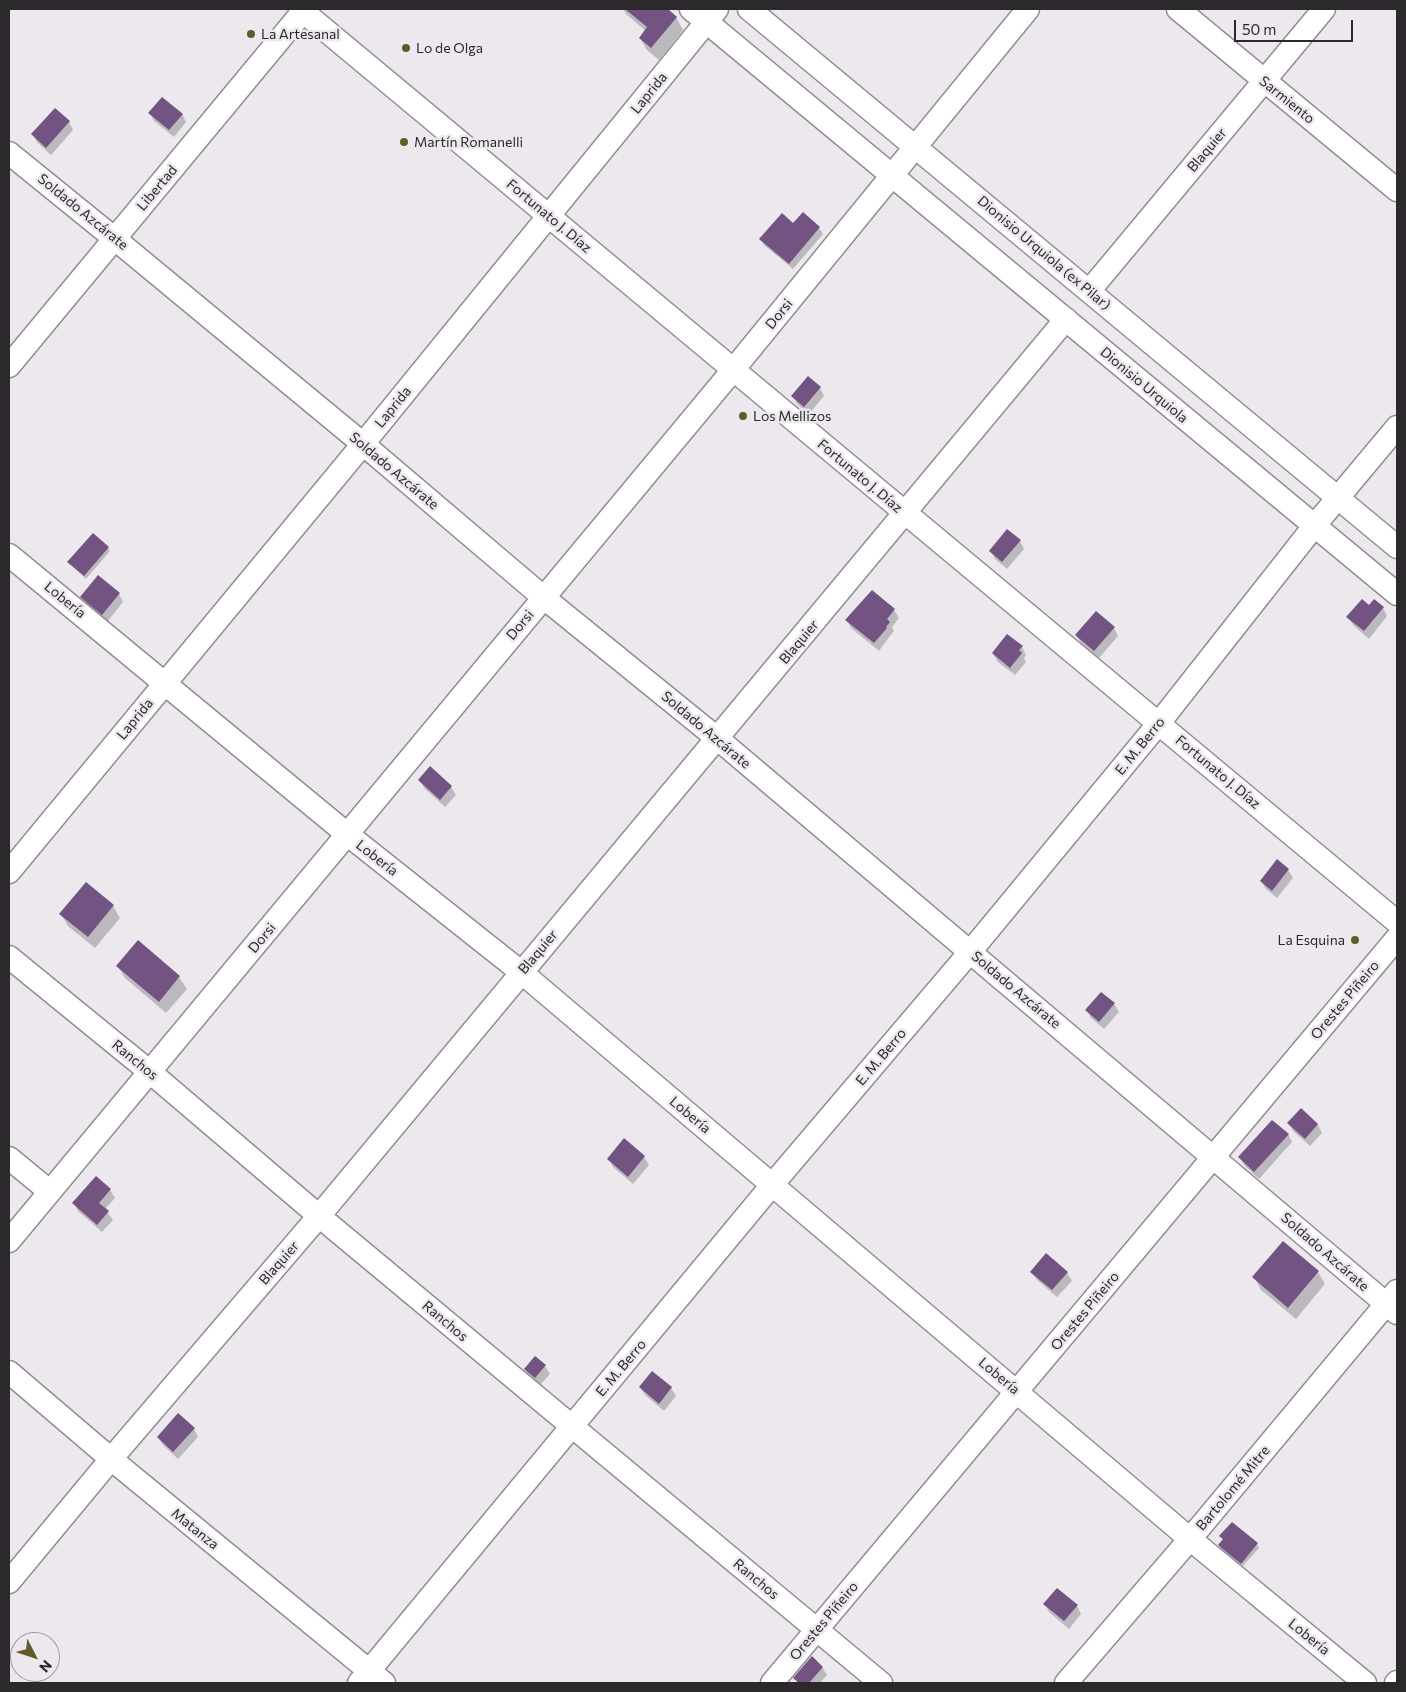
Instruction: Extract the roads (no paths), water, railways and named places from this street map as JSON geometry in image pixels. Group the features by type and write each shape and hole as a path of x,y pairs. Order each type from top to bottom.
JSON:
{"street":[{"name":"Dionisio Urquiola (ex Pilar)","path":"749,9 1090,290 1338,498"},
{"name":"Dorsi","path":"9,1241 733,370 1028,9"},
{"name":"Sarmiento","path":"1178,9 1397,190"},
{"name":"Blaquier","path":"1090,290 1324,9"},
{"name":"Fortunato J. Díaz","path":"303,10 905,514 1159,722 1397,922"},
{"name":"Libertad","path":"9,366 303,10"},
{"name":"Laprida","path":"9,872 549,216 705,13"},
{"path":"705,13 891,176"},
{"name":"Soldado Azcárate","path":"9,153 718,739 1214,1157 1394,1303"},
{"name":"Dionisio Urquiola","path":"891,176 1397,594"},
{"name":"Blaquier","path":"9,1582 111,1459 319,1216 1066,319"},
{"name":"E. M. Berro","path":"371,1679 572,1426 772,1185 970,952 1159,722 1315,525 1397,427"},
{"path":"1338,498 1397,547"},
{"name":"Lobería","path":"9,555 347,834 521,972 1190,1540 1365,1683"},
{"name":"Orestes Piñeiro","path":"772,1683 1397,938"},
{"name":"Ranchos","path":"9,957 150,1072 319,1216 881,1683"},
{"path":"9,1158 49,1191"},
{"name":"Bartolomé Mitre","path":"1066,1683 1394,1303"},
{"name":"Matanza","path":"9,1372 371,1679"}],"place":[{"name":"La Artesanal","path":"251,34"},
{"name":"Lo de Olga","path":"406,48"},
{"name":"Martín Romanelli","path":"404,142"},
{"name":"Los Mellizos","path":"743,416"},
{"name":"La Esquina","path":"1355,940"}]}
